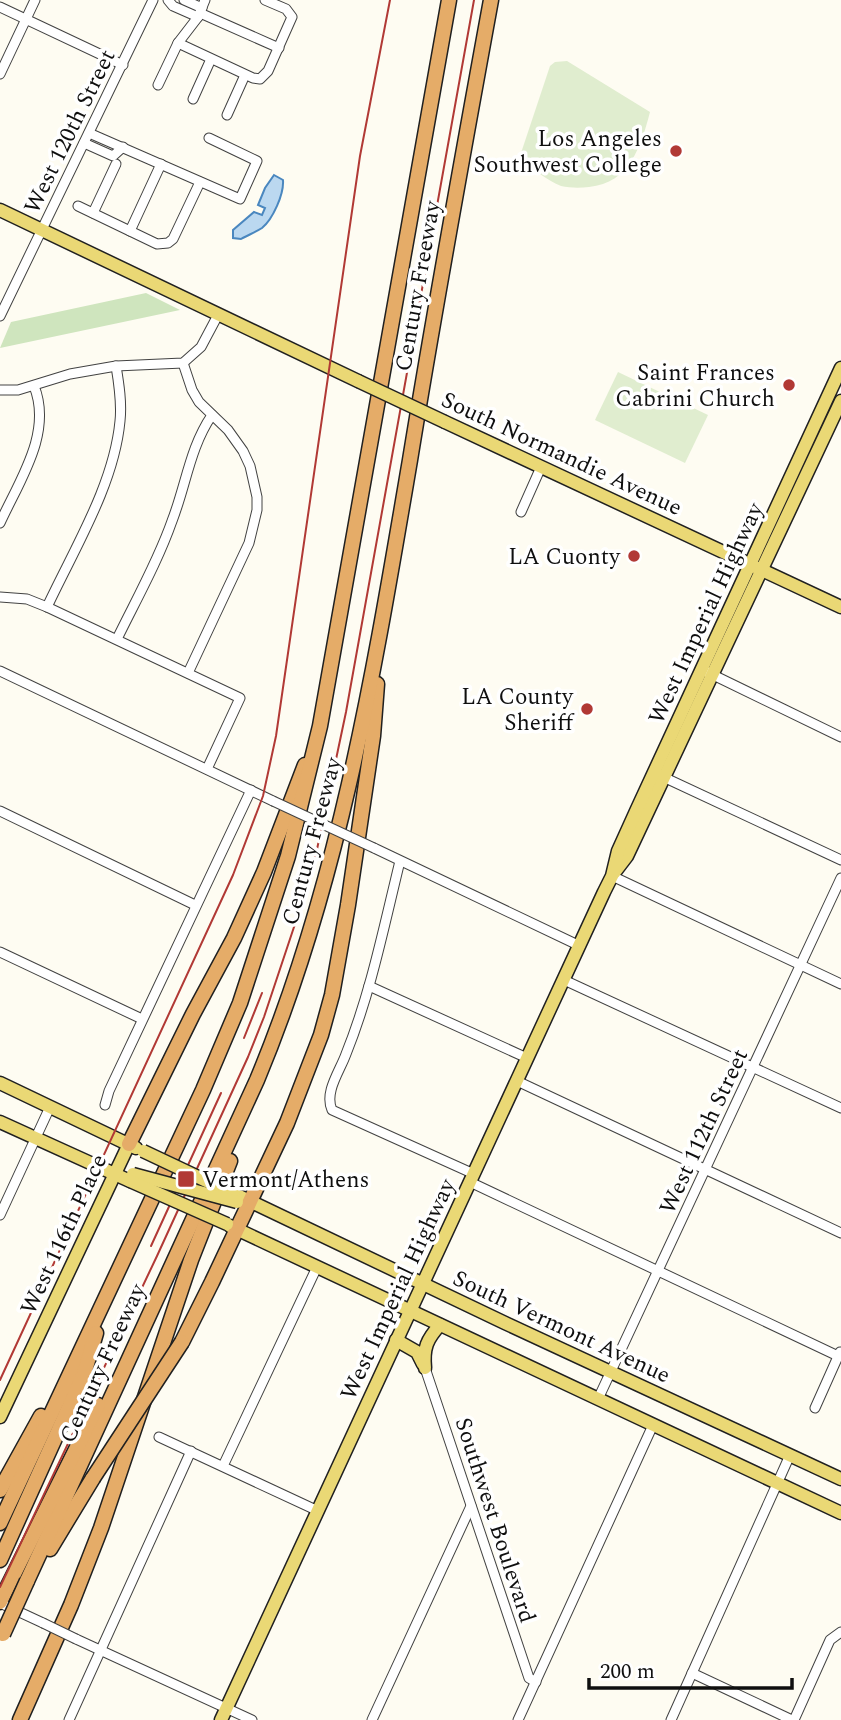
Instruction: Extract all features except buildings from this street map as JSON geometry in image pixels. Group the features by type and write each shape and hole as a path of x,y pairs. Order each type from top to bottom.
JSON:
{"highway":[{"name":"Century Freeway","path":"0,1523 203,1090 240,1003 267,927 292,843 320,726 449,0"},
{"name":"Century Freeway","path":"2,1637 21,1578 194,1218 257,1080 290,997 324,890 342,822 376,655 492,0"},
{"path":"0,1602 57,1539 181,1342 242,1200 310,1067 332,995 348,905 377,703 376,655"},
{"path":"129,1144 234,938 264,872 320,726"},
{"path":"20,1720 101,1528 191,1260 267,1067 290,997"},
{"path":"0,1560 84,1374 108,1292"},
{"path":"0,1490 85,1339"}],"main road":[{"name":"South Normandie Avenue","path":"0,210 841,607"},
{"name":"West Imperial Highway","path":"757,567 841,368"},
{"name":"West Imperial Highway","path":"611,877 627,856 659,775 707,672 841,401"},
{"name":"West Imperial Highway","path":"221,1720 611,877 618,851 645,790 659,775"},
{"path":"627,856 630,836 647,799 645,790"},
{"name":"South Vermont Avenue","path":"0,1083 242,1200 841,1479"},
{"path":"0,1122 114,1174 242,1200"},
{"name":"West 116th Place","path":"0,1417 129,1144"},
{"path":"132,1177 232,1227 841,1513"},
{"path":"425,1368 426,1342 440,1325"},
{"path":"396,1340 417,1352 425,1368"}],"street":[{"path":"0,74 35,0"},
{"name":"West 120th Street","path":"0,316 153,0"},
{"path":"168,0 173,6 201,10"},
{"path":"184,0 279,48"},
{"path":"178,43 245,75 260,79 264,77 279,48 292,17 286,9 265,0"},
{"path":"0,7 123,65"},
{"path":"159,85 178,43 201,10"},
{"path":"193,99 211,59"},
{"path":"227,115 245,75"},
{"path":"89,132 240,200 257,161 209,138"},
{"path":"84,143 113,156 123,147"},
{"path":"93,213 116,164"},
{"path":"130,231 161,164"},
{"path":"78,206 157,244 168,243 173,240 201,181"},
{"path":"0,390 18,390 70,374 116,366 183,363 201,347 218,315"},
{"path":"183,363 199,402 228,430 243,451 255,482 257,510 248,543 188,673"},
{"path":"47,607 107,479 116,447 120,418 116,366"},
{"path":"0,523 31,457 39,433 41,406 34,386"},
{"path":"117,639 168,532 193,451 201,430 212,415"},
{"path":"521,512 541,467"},
{"path":"0,597 27,599 47,607 240,698 207,769"},
{"path":"0,671 579,946"},
{"path":"707,672 841,737"},
{"path":"659,775 841,860"},
{"path":"105,1105 142,1019 251,790"},
{"path":"0,811 195,905"},
{"path":"400,861 357,1027 331,1088 329,1103 332,1110 659,1271 840,1354 815,1408"},
{"path":"611,877 841,984"},
{"name":"West 112th Street","path":"598,1399 841,878"},
{"path":"0,952 142,1019"},
{"path":"564,980 841,1108"},
{"path":"369,986 527,1058"},
{"path":"517,1081 841,1233"},
{"path":"0,1215 50,1107"},
{"path":"223,1466 317,1267"},
{"name":"Southwest Boulevard","path":"425,1368 529,1678 536,1682"},
{"path":"518,1720 653,1425"},
{"path":"159,1437 316,1510"},
{"path":"69,1720 191,1451"},
{"path":"671,1720 790,1455"},
{"path":"372,1720 471,1506"},
{"path":"0,1602 252,1720"},
{"path":"692,1673 793,1720 830,1640 841,1632"}],"green space":[{"path":"567,61 650,112 632,161 615,178 603,184 582,188 561,186 519,159 550,66 555,62"},
{"path":"146,293 180,310 0,348 11,322"},
{"path":"618,372 708,415 685,463 595,420"}],"water":[{"path":"274,175 283,180 283,186 274,213 262,228 241,239 233,238 233,230 254,212 262,215 265,208 258,205"}],"tram line":[{"path":"0,1587 248,1057 312,873 346,712 474,0"},
{"path":"244,1038 262,993"},
{"path":"151,1246 221,1093"}],"railway":[{"path":"0,1380 233,875 263,796 276,736 360,156 390,0"}],"place":[{"name":"Los Angeles Southwest College","path":"676,151"},
{"name":"Saint Frances Cabrini Church","path":"789,385"},
{"name":"LA Cuonty","path":"634,556"},
{"name":"LA County Sheriff","path":"587,709"},
{"name":"Vermont/Athens","path":"186,1179"}]}
